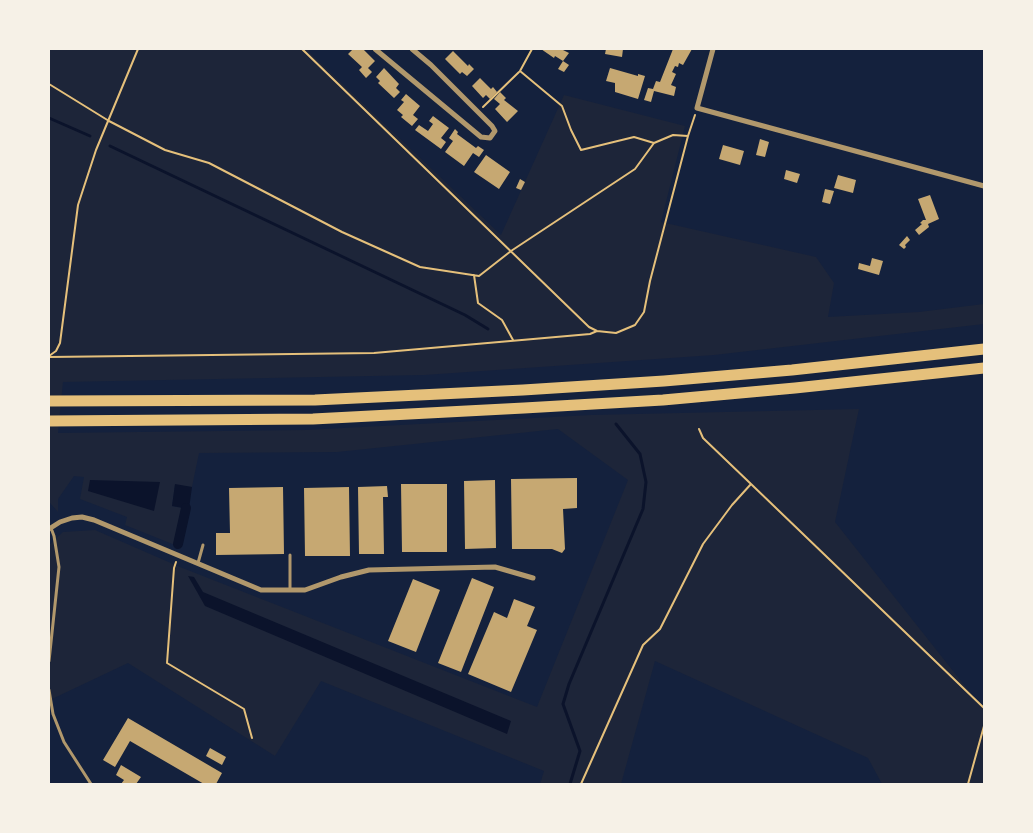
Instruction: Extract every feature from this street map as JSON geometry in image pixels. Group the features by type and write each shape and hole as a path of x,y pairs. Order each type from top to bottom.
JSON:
{"highway":[{"path":"49,401 315,400 523,390 792,370 984,349"},
{"path":"49,420 314,419 524,408 664,400 984,368"}],"street":[{"path":"376,49 481,137 490,138 494,132 492,126 412,49"},
{"path":"713,49 697,108 984,186"},
{"path":"50,529 72,518 82,517 94,520 261,590 305,590 341,577 369,570 495,567 533,578"}],"lane":[{"path":"49,661 59,567 54,536 50,529"},
{"path":"198,564 203,545"},
{"path":"290,555 290,590"},
{"path":"49,690 53,714 64,742 91,784"}],"path":[{"path":"49,356 56,351 60,343 78,205 96,150 138,49"},
{"path":"302,49 589,327 598,331 616,333 635,325 644,312 650,281 697,108"},
{"path":"478,113 520,71 532,49"},
{"path":"520,71 562,106 570,130 581,150 634,137 654,143"},
{"path":"49,84 109,121 165,150 209,163 342,232 420,267 479,276 511,251 635,169 654,143 673,135 688,136"},
{"path":"474,275 478,303 502,320 512,340"},
{"path":"49,356 374,354 590,334 598,331"},
{"path":"699,429 703,438 984,708"},
{"path":"582,784 643,645 660,629 703,544 732,505 751,484"},
{"path":"178,556 174,568 167,663 244,709 252,738"},
{"path":"968,784 984,726"}],"shaded area":[{"path":"49,49 310,49 309,52 501,235 564,95 685,126 661,222 816,257 834,283 828,317 919,312 984,304 984,324 714,355 424,375 63,382 58,433 305,430 591,415 859,409 835,522 984,710 984,784 882,784 868,758 655,661 621,784 540,784 544,771 321,681 275,756 128,663 49,699 49,545 63,532 95,530 180,567 537,707 628,480 558,429 337,452 199,453 192,487 175,485 172,506 183,508 175,545 125,525 127,517 80,499 84,477 74,476 58,499 58,512 50,503 49,505"},
{"path":"90,480 160,482 154,511 88,491"},
{"path":"175,484 192,487 189,509 172,506"},
{"path":"188,576 194,577 203,592 511,721 507,734 205,606"}],"building":[{"path":"353,49 363,49 375,61 368,68 372,72 366,78 359,70 362,67 348,54"},
{"path":"541,49 561,49 569,53 563,61 555,56 554,58"},
{"path":"606,49 623,49 622,57 605,54"},
{"path":"673,49 692,49 683,65 679,63 678,67 675,66 672,72 676,74 671,85 676,87 674,96 654,91 651,102 644,100 648,88 653,89 656,81 660,82"},
{"path":"453,51 468,66 469,64 474,69 467,76 462,72 460,74 445,59"},
{"path":"563,61 569,65 564,72 558,69"},
{"path":"384,68 399,84 396,88 400,92 394,98 378,83 380,81 376,77"},
{"path":"610,68 638,76 638,74 645,76 638,99 615,92 615,83 606,81"},
{"path":"480,78 497,92 490,99 486,95 483,98 472,86"},
{"path":"500,92 506,98 504,100 518,111 507,122 495,109 500,104 494,99"},
{"path":"406,94 420,106 413,115 418,119 412,126 401,117 403,115 397,110 404,102 401,100"},
{"path":"433,116 449,128 441,138 446,142 441,149 415,130 419,125 428,131 433,124 429,121"},
{"path":"455,129 458,132 457,134 476,148 478,146 484,150 479,157 473,153 464,166 445,152 453,141 449,138"},
{"path":"760,139 769,142 765,157 756,155"},
{"path":"723,145 744,151 740,165 719,159"},
{"path":"486,155 510,172 499,189 474,172"},
{"path":"786,170 800,174 797,183 784,179"},
{"path":"838,175 856,180 853,193 834,188"},
{"path":"520,179 525,182 521,190 516,188"},
{"path":"825,189 834,191 830,204 822,202"},
{"path":"930,195 939,219 928,224 929,227 919,235 915,230 922,224 920,223 923,220 926,220 918,199"},
{"path":"907,236 910,240 904,249 899,245"},
{"path":"872,258 883,261 879,275 858,269 859,263 870,266"},
{"path":"577,478 577,508 563,509 565,549 562,553 552,549 512,549 511,479"},
{"path":"495,480 496,548 465,549 464,481"},
{"path":"401,484 447,484 447,552 402,552"},
{"path":"387,486 388,497 383,497 384,554 359,554 358,487"},
{"path":"283,487 284,554 216,555 216,533 230,533 229,488"},
{"path":"349,487 350,556 305,556 304,488"},
{"path":"472,578 494,587 461,672 438,663"},
{"path":"413,579 440,590 416,652 388,641"},
{"path":"514,599 535,607 527,626 537,630 511,692 468,674 494,612 507,618"},
{"path":"128,718 222,773 216,784 204,784 130,741 115,767 103,760"},
{"path":"210,748 226,757 222,765 206,756"},
{"path":"121,765 141,777 136,784 121,784 124,780 116,775"}],"waterway":[{"path":"49,118 90,136"},
{"path":"110,146 465,315 488,329"},
{"path":"570,784 580,751 563,704 569,684 643,509 646,482 640,454 616,424"},
{"path":"178,544 186,508"}]}
